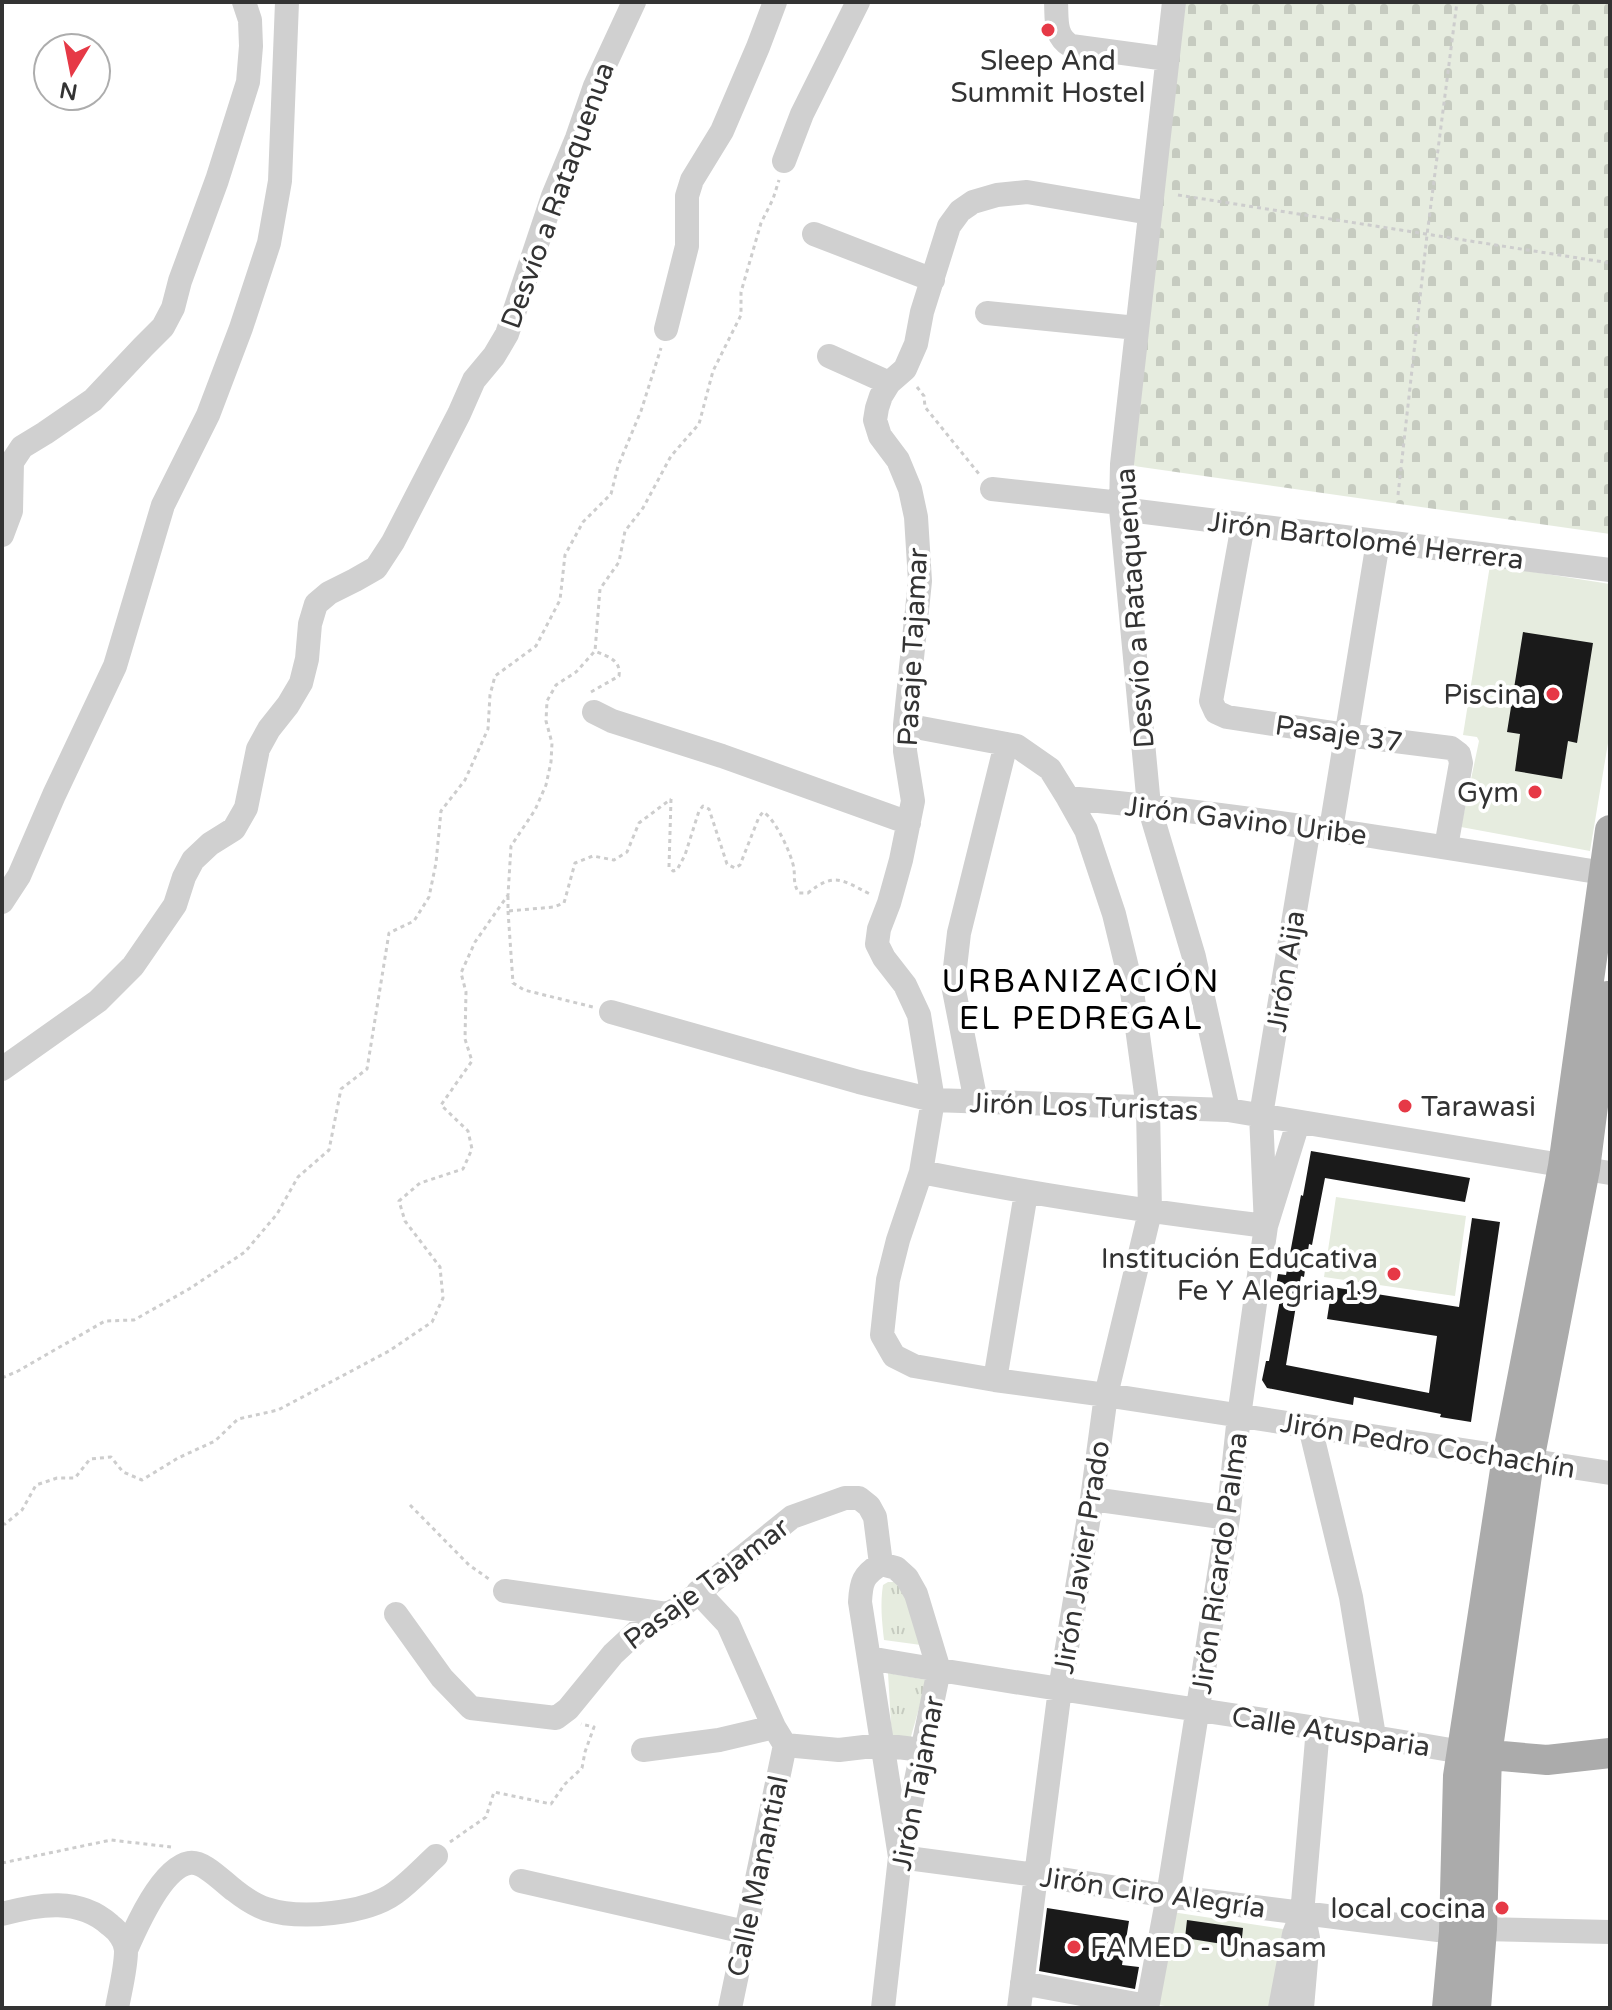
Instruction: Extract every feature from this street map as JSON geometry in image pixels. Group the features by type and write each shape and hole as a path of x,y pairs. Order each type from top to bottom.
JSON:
{"main road":[{"path":"1586,1169 1610,830"},
{"path":"1476,2008 1458,1776 1474,1754 1518,1459 1586,1169 1610,972"},
{"path":"1547,1760 1610,1738"},
{"path":"1474,1754 1547,1760 1610,1753"},
{"path":"1447,2008 1468,1931"}],"street":[{"path":"2,535 11,511 12,462 22,447 93,400 163,327 173,308 248,82 250,20 244,2"},
{"path":"2,902 19,876 115,666 163,505 208,415 269,243 280,181 287,2"},
{"name":"Desvío a Rataquenua","path":"2,1069 98,1001 133,966 175,905 193,860 210,844 234,829 246,808 258,749 301,683 316,604 329,593 376,568 393,542 474,380 507,334 553,196 600,75 634,2"},
{"path":"666,329 687,246 687,196 692,180 722,131 775,2"},
{"path":"784,161 802,114 858,2"},
{"path":"1056,2 1057,31 1062,40 1071,46 1167,59"},
{"name":"Desvío a Rataquenua","path":"1174,2 1122,464 1121,506 1149,806 1194,957 1228,1110"},
{"name":"Pasaje Tajamar","path":"914,1366 894,1356 882,1335 888,1280 921,1172 933,1100 919,1015 905,985 877,944 901,860 913,801 905,751 905,725 920,581 916,517 910,489 898,460 880,436 875,420 881,396 905,369 916,344 922,312 949,226 960,211 973,202 997,195 1027,192 1150,213"},
{"path":"814,234 933,280"},
{"path":"987,313 1137,328"},
{"path":"829,356 894,379"},
{"name":"Jirón Bartolomé Herrera","path":"992,489 1243,525 1610,570"},
{"name":"Pasaje 37","path":"1243,525 1211,701 1216,712 1227,717 1451,748 1459,754 1461,763 1446,847"},
{"name":"Jirón Aija","path":"1261,1115 1320,828 1347,735 1378,542"},
{"path":"594,712 612,721 722,756 909,823"},
{"path":"905,725 1017,746 1050,769 1068,798"},
{"path":"976,1102 953,985 954,973 959,933 1006,744"},
{"name":"Jirón Gavino Uribe","path":"1068,798 1320,828 1606,874"},
{"name":"Jirón Javier Prado","path":"1019,2008 1060,1689 1106,1395 1150,1212 1148,1108 1131,984 1114,914 1086,830 1068,798"},
{"name":"Jirón Los Turistas","path":"611,1012 933,1100 1228,1110 1586,1169"},
{"name":"Jirón Ricardo Palma","path":"1147,2007 1168,1896 1228,1518 1266,1226 1261,1115"},
{"path":"921,1172 1026,1193 1266,1226 1298,1123"},
{"path":"995,1380 1026,1193"},
{"name":"Jirón Pedro Cochachín","path":"914,1366 1610,1473"},
{"path":"1310,1427 1351,1597 1374,1736"},
{"name":"Pasaje Tajamar","path":"556,1718 568,1709 613,1654 641,1628 682,1606 792,1517 845,1498 859,1498 869,1506 875,1517 889,1566"},
{"path":"1092,1499 1228,1518"},
{"path":"889,1566 869,1572 861,1585 863,1623 900,1857"},
{"name":"Jirón Tajamar","path":"883,2008 900,1857 939,1670 916,1594 907,1578 889,1566"},
{"path":"505,1591 667,1614"},
{"path":"698,1592 728,1624 779,1736"},
{"path":"396,1614 442,1678 471,1708 556,1718"},
{"name":"Calle Atusparia","path":"869,1658 1474,1754"},
{"path":"1280,2008 1294,1934 1302,1914 1318,1728"},
{"path":"643,1750 779,1736 839,1750 881,1745 922,1750"},
{"name":"Calle Manantial","path":"730,2008 779,1736"},
{"path":"117,2008 126,1950 138,1924 167,1878 188,1863 199,1863 254,1904 267,1910 312,1913 347,1911 378,1902 394,1893 436,1856"},
{"name":"Jirón Ciro Alegría","path":"900,1857 1302,1914 1468,1931 1610,1932"},
{"path":"521,1881 745,1932"},
{"path":"2,1914 39,1906 68,1905 95,1913 112,1926 122,1937 126,1950"},
{"path":"1302,1914 1308,1938 1302,2008"},
{"path":"1022,1983 1147,2007"}],"path":[{"path":"1398,495 1457,2"},
{"path":"611,1012 524,990 513,983 508,911 511,846 535,810 546,785 552,743 546,721 547,701 556,685 576,672 595,651 600,589 619,562 625,531 643,508 671,456 699,424 713,371 741,315 741,292 761,223 773,199 784,161"},
{"path":"1178,195 1610,263"},
{"path":"2,1378 105,1321 134,1320 245,1252 277,1214 298,1177 329,1150 341,1089 367,1069 389,933 414,921 429,897 441,811 465,780 488,729 490,695 495,676 536,646 560,600 565,555 583,522 611,494 666,329"},
{"path":"894,379 919,389 924,396 925,407 992,489"},
{"path":"594,712 586,700 591,690 619,676 620,668 616,661 595,651"},
{"path":"508,911 554,907 564,903 575,863 593,856 614,860 627,852 639,823 671,799 669,867 673,871 677,870 685,855 703,806 709,809 727,864 735,868 740,865 763,812 773,820 784,844 794,868 793,885 799,893 808,893 819,884 837,879 889,903"},
{"path":"2,1524 22,1510 36,1485 57,1478 75,1478 90,1459 111,1457 123,1472 142,1480 178,1458 215,1441 238,1419 278,1410 389,1351 432,1322 443,1298 440,1267 405,1221 399,1201 420,1183 463,1169 472,1149 468,1131 441,1105 472,1061 465,1039 466,992 461,973 475,942 508,895"},
{"path":"410,1505 469,1565 505,1591"},
{"path":"436,1856 455,1838 486,1817 494,1792 551,1804 565,1784 582,1768 594,1727 556,1718"},
{"path":"2,1863 111,1840 177,1848 199,1863"}],"green space":[{"path":"1181,2 1610,2 1610,534 1127,465"},
{"path":"1490,565 1610,584 1610,731 1590,851 1461,827 1479,741 1477,737 1463,735"},
{"path":"1336,1197 1466,1216 1455,1296 1324,1277"},
{"path":"888,1582 904,1588 921,1645 884,1640 882,1599 883,1585"},
{"path":"888,1673 927,1680 910,1740 892,1741"},
{"path":"1172,1912 1283,1929 1270,2008 1179,2008 1158,2005"}],"building":[{"path":"1523,632 1593,643 1577,743 1568,741 1562,779 1515,771 1520,734 1507,732"},
{"path":"1311,1151 1470,1178 1465,1202 1325,1178 1312,1245 1309,1244 1304,1277 1301,1276 1286,1365 1429,1393 1437,1336 1327,1319 1332,1287 1459,1307 1472,1218 1500,1222 1471,1422 1354,1397 1353,1405 1267,1388 1262,1380 1266,1361 1269,1361 1281,1294 1275,1293 1278,1274 1286,1275"},
{"path":"1047,1908 1129,1921 1122,1965 1139,1967 1135,1989 1039,1971"},
{"path":"1187,1920 1243,1928 1241,1947 1185,1938"}],"place":[{"name":"Sleep And Summit Hostel","path":"1048,30"},
{"name":"Piscina","path":"1553,694"},
{"name":"Gym","path":"1535,792"},
{"name":"Tarawasi","path":"1405,1106"},
{"name":"Institución Educativa Fe Y Alegria 19","path":"1394,1274"},
{"name":"local cocina","path":"1502,1908"},
{"name":"FAMED - Unasam","path":"1074,1947"}],"district":[{"name":"URBANIZACIÓN EL PEDREGAL","path":"1081,1000"}]}
